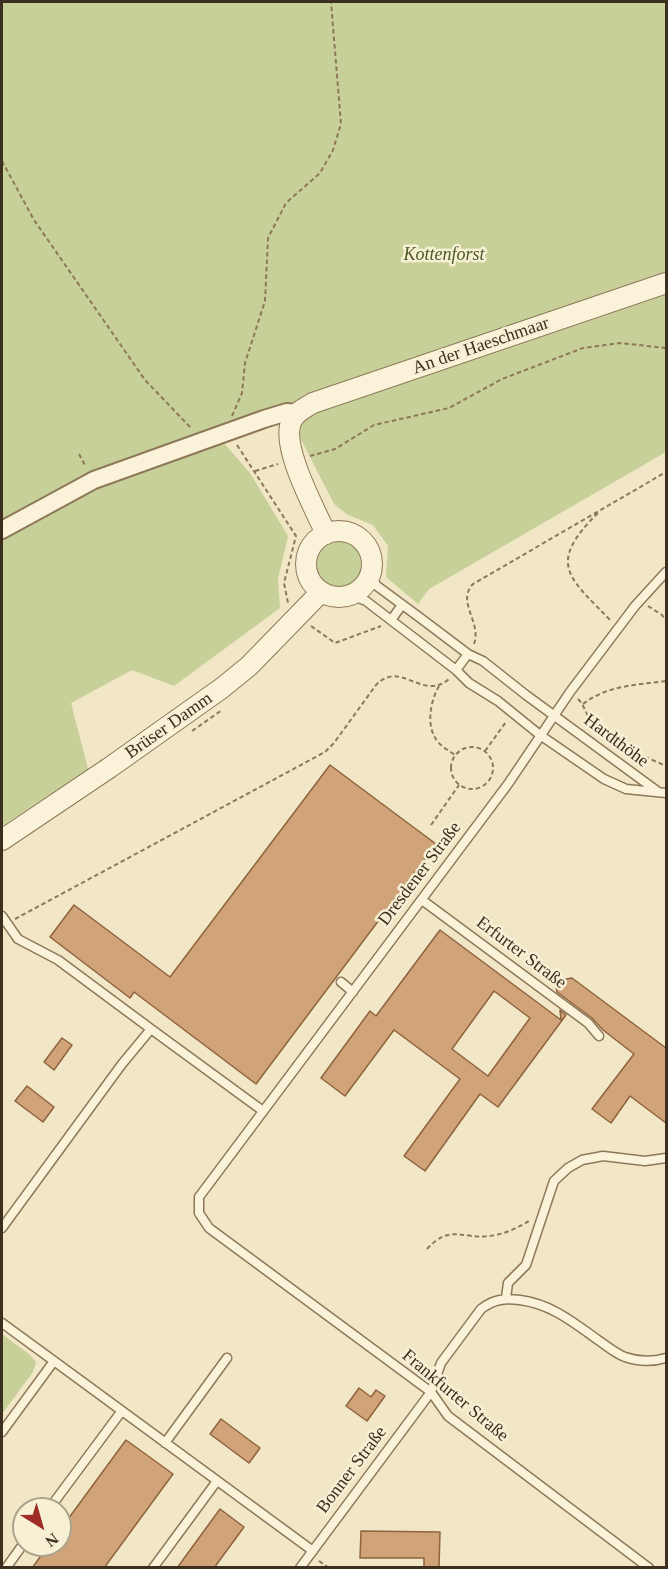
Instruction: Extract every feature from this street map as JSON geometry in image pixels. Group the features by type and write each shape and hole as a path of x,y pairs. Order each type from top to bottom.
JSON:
{"street":[{"name":"An der Haeschmaar","path":"2,530 94,480 287,412 297,412 313,403 666,284"},
{"path":"297,412 288,434 293,459 326,534"},
{"path":"345,532 362,541 371,558 372,567 369,577 362,587 351,595 330,596 321,592 312,584 307,573 306,561 309,550 316,540 326,534 345,532"},
{"name":"Brüser Damm","path":"2,840 222,688 249,666 321,592"}],"lane":[{"name":"Dresdener Straße","path":"199,1197 508,784 570,692 640,600 666,572"},
{"name":"Hardthöhe","path":"369,577 377,586 468,654 483,661 663,793"},
{"name":"Hardthöhe","path":"351,595 366,601 456,670 468,683 498,701 540,735 604,780 626,789 663,793"},
{"path":"391,620 402,605"},
{"path":"456,670 468,654"},
{"name":"Erfurter Straße","path":"422,900 588,1023 599,1036"},
{"path":"4,920 18,939 58,960 263,1111"},
{"path":"341,982 353,992"},
{"path":"2,1228 122,1064 151,1029"},
{"path":"666,1158 645,1161 603,1156 582,1160 568,1168 554,1181 526,1265 508,1284 506,1298 533,1302 551,1308 614,1352 626,1357 640,1361 666,1359"},
{"name":"Frankfurter Straße","path":"199,1197 199,1213 209,1228 431,1392 448,1416 649,1568"},
{"name":"Bonner Straße","path":"300,1568 431,1392 441,1363 481,1309 489,1303 506,1298"},
{"path":"2,1323 313,1551"},
{"path":"165,1443 227,1358"},
{"path":"2,1432 54,1361"},
{"path":"58,1497 121,1412"},
{"path":"153,1568 217,1481"}],"path":[{"path":"214,437 242,393 246,363 265,301 268,238 286,203 320,173 333,150 341,124 331,2"},
{"path":"2,161 34,220 145,380 214,437 227,438 234,442 255,471 335,449 374,424 449,408 502,379 583,348 620,343 666,348"},
{"path":"468,654 477,634 466,599 469,588 479,579 666,472"},
{"path":"601,510 579,533 572,544 567,568 576,585 618,628"},
{"path":"640,600 662,615 666,621"},
{"path":"309,624 335,643 384,625 391,620"},
{"path":"4,920 325,752 376,685 384,678 397,676 426,687 439,686 446,682 456,670"},
{"path":"583,704 601,693 621,686 666,681"},
{"path":"439,686 431,711 432,729 440,745 455,755"},
{"path":"570,692 583,704 590,719 639,754 666,766"},
{"path":"466,747 477,747 487,753 494,766 491,777 482,787 469,789 459,785 453,778 451,769 455,755 466,747"},
{"path":"431,825 459,785"},
{"path":"427,1249 441,1237 458,1234 491,1236 519,1227 529,1221 540,1223"}],"green space":[{"name":"Kottenforst","path":"2,2 666,2 666,452 429,589 418,604 386,577 388,546 373,525 348,515 334,504 287,412 216,434 250,473 288,536 278,579 280,608 174,686 132,670 71,703 88,769 2,826"},
{"path":"334,539 344,539 356,546 363,558 363,568 356,580 344,587 334,587 319,576 315,568 315,558 326,543"},
{"path":"2,1334 36,1362 33,1372 2,1414"}],"building":[{"path":"330,765 436,844 256,1084 134,992 130,998 50,937 74,905 170,977"},
{"path":"440,930 561,1020 560,1010 566,1015 498,1107 480,1094 425,1171 404,1156 460,1079 394,1030 345,1096 321,1078 370,1011 376,1016","holes":["494,991 530,1018 488,1076 452,1049"]},
{"path":"572,978 666,1048 666,1123 630,1096 611,1123 592,1109 634,1054 557,992 555,981"},
{"path":"62,1038 72,1045 54,1070 44,1062"},
{"path":"27,1086 54,1107 43,1122 15,1101"},
{"path":"359,1388 371,1397 376,1390 385,1396 367,1421 346,1406"},
{"path":"221,1419 260,1448 249,1463 210,1434"},
{"path":"126,1440 173,1474 104,1568 32,1568 40,1557 72,1557 72,1514"},
{"path":"220,1509 244,1527 214,1568 177,1568"},
{"path":"361,1531 440,1532 439,1568 424,1568 424,1558 360,1558"}]}
